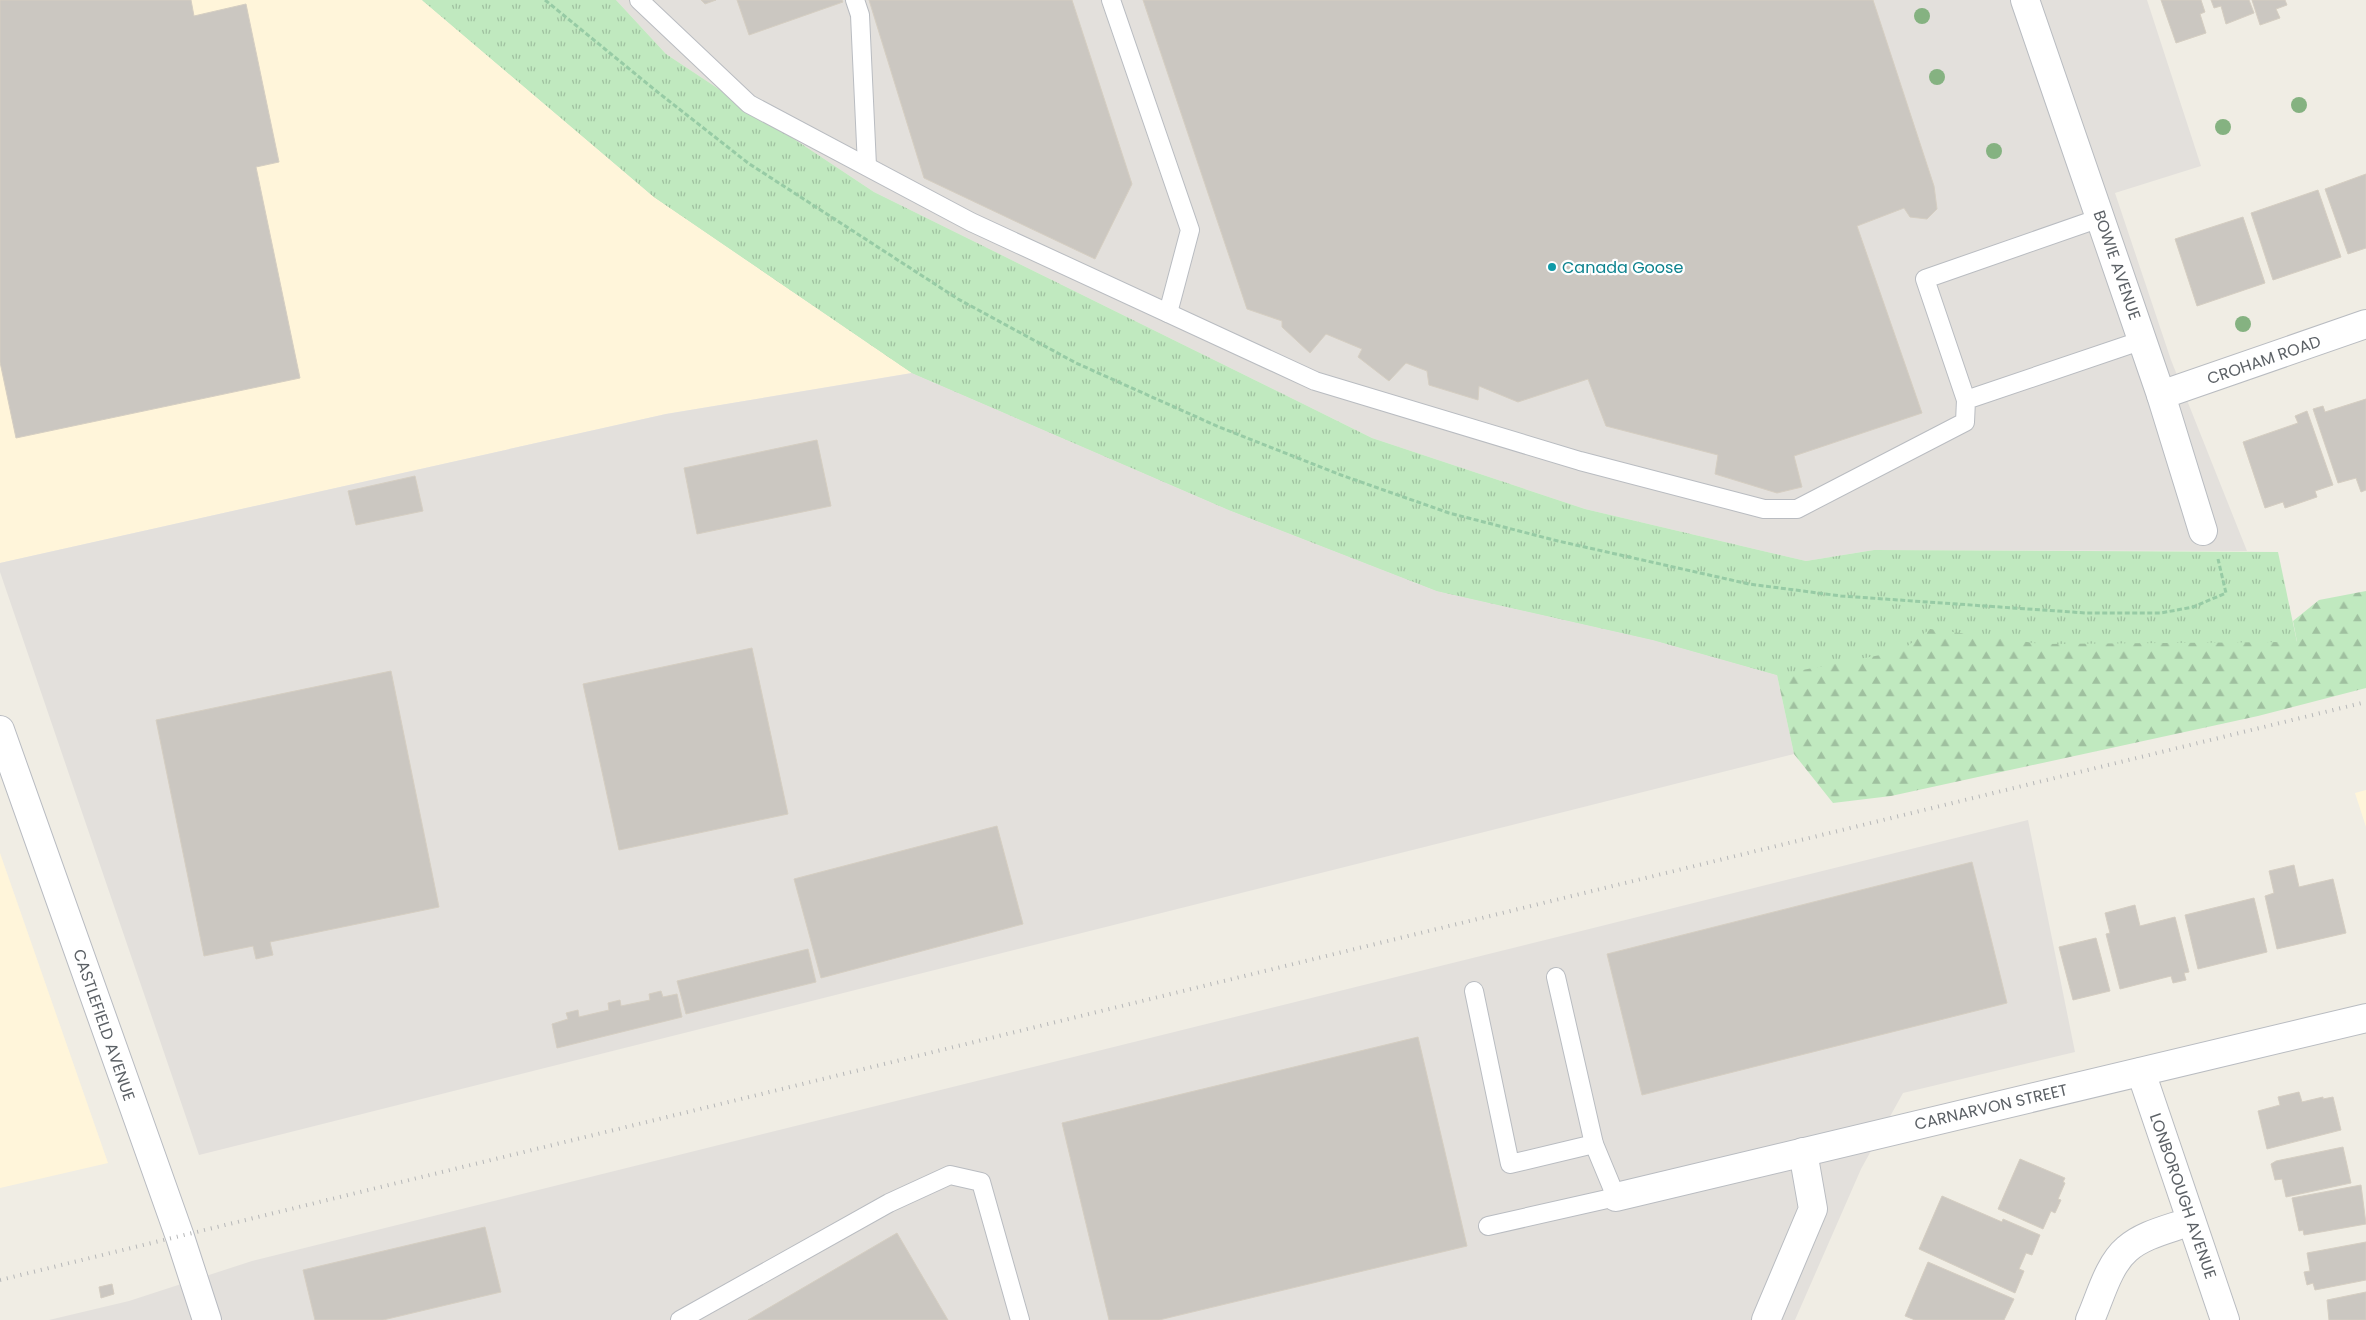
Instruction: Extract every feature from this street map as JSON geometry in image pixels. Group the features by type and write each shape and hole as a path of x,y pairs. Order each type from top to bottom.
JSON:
{"street":[{"name":"BOWIE AVENUE","path":"2025,0 2143,340 2203,531"},
{"name":"CROHAM ROAD","path":"2161,395 2366,324"},
{"name":"CASTLEFIELD AVENUE","path":"0,730 180,1237 207,1320"},
{"name":"CARNARVON STREET","path":"1616,1197 2366,1018"},
{"name":"LONBOROUGH AVENUE","path":"2140,1072 2225,1320"},
{"path":"1766,1320 1813,1209 1803,1152"},
{"path":"2090,1320 2111,1273 2127,1249 2147,1237 2191,1221"}],"lane":[{"path":"639,0 749,104 971,222 1315,381 1580,461 1764,509 1797,509 1965,422 1966,400 1925,279 2100,218"},
{"path":"856,0 860,15 867,166"},
{"path":"1111,0 1190,230 1168,313"},
{"path":"1966,400 2143,340"},
{"path":"1488,1226 1616,1197 1594,1144 1556,977"},
{"path":"1474,991 1510,1164 1594,1144"},
{"path":"680,1320 889,1203 950,1175 981,1182 1020,1320"}],"shaded area":[{"path":"0,0 422,0 654,197 912,373 666,414 0,563"},
{"path":"616,0 2147,0 2201,166 2115,193 2171,360 2247,551 1874,550 1806,561 1585,509 1372,438 874,192 666,54"},
{"path":"912,373 1229,510 1437,591 1653,640 1777,675 1794,754 199,1155 0,572 0,563 666,414"},
{"path":"2366,790 2366,827 2355,793"},
{"path":"2028,820 2075,1052 1903,1093 1861,1169 1795,1320 49,1320 129,1301 252,1261"},
{"path":"0,853 108,1163 0,1188"}],"green space":[{"path":"422,0 1452,535 2297,642 2293,621 2319,600 2366,591 2366,688 2258,716 1891,796 1833,803 1794,754 1777,675 1653,640 1437,591 1229,510 912,373 654,197"},
{"path":"422,0 616,0 666,54 874,192 1372,438 1585,509 1806,561 1874,550 2278,552 2297,642 2041,644 1930,629 1901,651 1777,675 1653,640 1437,591 1229,510 912,373 654,197"}],"building":[{"path":"0,0 191,0 194,16 246,4 279,162 256,167 300,378 16,438 0,362"},
{"path":"701,0 716,0 705,4"},
{"path":"737,0 842,0 843,2 749,35"},
{"path":"869,0 1072,0 1132,184 1095,259 924,178"},
{"name":"Canada Goose","path":"1143,0 1873,0 1934,186 1937,209 1927,219 1910,217 1904,208 1857,226 1922,413 1794,456 1802,487 1777,493 1715,474 1718,455 1606,426 1588,379 1518,402 1479,386 1478,400 1429,385 1427,371 1406,363 1389,381 1358,357 1362,349 1326,334 1310,353 1282,327 1282,321 1247,309"},
{"path":"2161,0 2201,0 2205,12 2200,14 2206,33 2176,43"},
{"path":"2211,0 2249,0 2254,13 2226,24 2221,6 2214,8"},
{"path":"2252,0 2285,0 2287,5 2276,9 2280,18 2260,25"},
{"path":"2366,174 2366,248 2348,254 2325,189"},
{"path":"2318,190 2341,257 2273,280 2251,213"},
{"path":"2243,217 2265,283 2197,306 2175,239"},
{"path":"2366,399 2366,490 2361,492 2356,478 2338,483 2313,409 2323,406 2325,412"},
{"path":"2307,411 2333,485 2315,491 2317,497 2285,508 2283,502 2265,508 2243,442 2298,423 2295,416"},
{"path":"817,440 831,506 697,534 684,468"},
{"path":"415,476 423,511 356,525 348,491"},
{"path":"752,648 788,814 619,850 583,684"},
{"path":"391,671 439,907 270,942 273,955 256,959 253,946 204,956 156,720"},
{"path":"997,826 1023,924 821,978 794,879"},
{"path":"1972,862 2007,1003 1642,1095 1607,954"},
{"path":"2294,865 2299,887 2333,879 2346,933 2277,949 2265,896 2274,893 2269,871"},
{"path":"2254,898 2267,952 2198,969 2185,915"},
{"path":"2135,905 2140,926 2175,917 2189,972 2184,973 2186,980 2173,983 2171,976 2120,989 2106,934 2110,933 2105,913"},
{"path":"2096,938 2110,991 2073,1000 2059,947"},
{"path":"808,949 816,982 686,1014 677,981"},
{"path":"661,991 663,997 677,994 682,1017 557,1048 552,1024 568,1019 566,1013 578,1010 579,1017 609,1010 608,1003 620,1000 621,1006 650,1000 649,994"},
{"path":"1418,1037 1467,1246 1159,1320 1109,1320 1062,1123"},
{"path":"2299,1092 2302,1102 2323,1097 2323,1099 2333,1097 2341,1130 2267,1149 2258,1111 2280,1105 2278,1097"},
{"path":"2343,1147 2351,1183 2286,1197 2282,1179 2275,1180 2271,1164 2276,1161"},
{"path":"2020,1159 2065,1178 2063,1182 2065,1183 2058,1199 2061,1200 2055,1213 2051,1211 2043,1229 1998,1209"},
{"path":"2361,1185 2366,1224 2304,1235 2303,1230 2299,1231 2292,1198"},
{"path":"1942,1196 2002,1222 2003,1219 2040,1235 2032,1255 2026,1253 2019,1269 2024,1271 2015,1293 1919,1249"},
{"path":"485,1227 501,1292 383,1320 315,1320 303,1270"},
{"path":"897,1233 948,1320 748,1320"},
{"path":"2366,1242 2366,1280 2315,1290 2313,1283 2307,1285 2304,1272 2310,1271 2307,1253"},
{"path":"1928,1262 2014,1299 2004,1320 1915,1320 1905,1316"},
{"path":"112,1284 114,1294 101,1298 99,1287"},
{"path":"2366,1292 2366,1320 2329,1320 2327,1300"}],"railway":[{"path":"0,1280 2366,702"}],"place":[{"name":"Canada Goose","path":"1552,267"}]}
